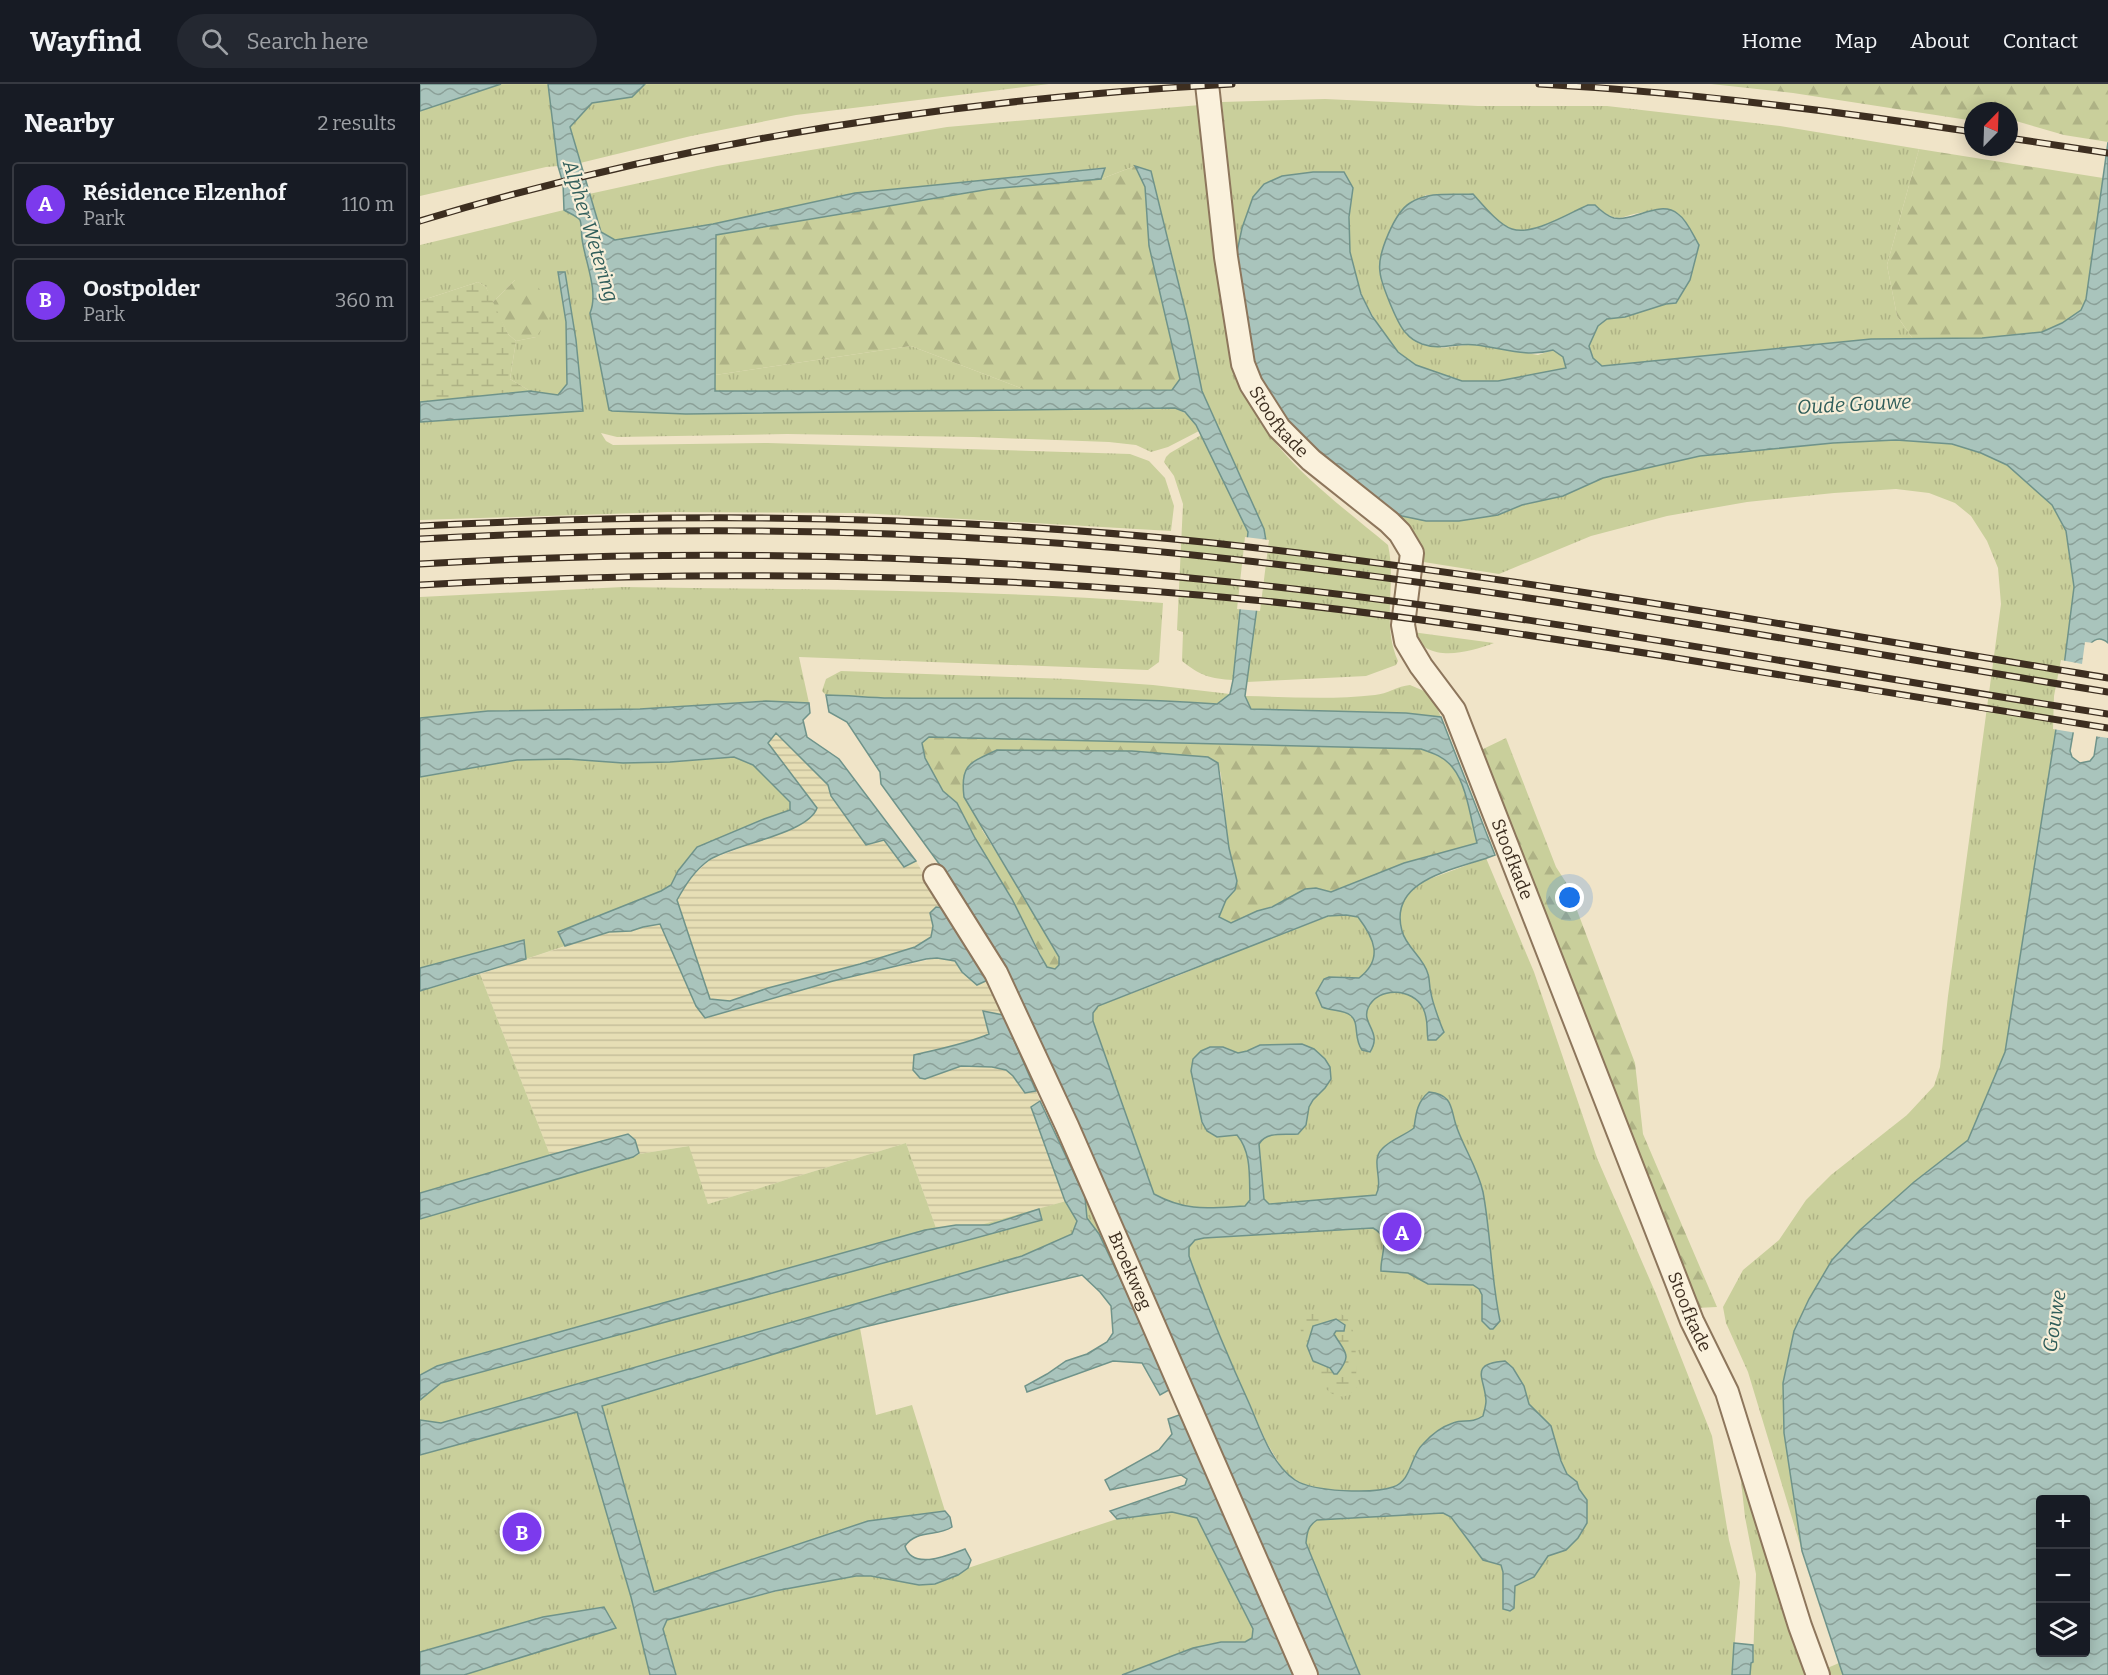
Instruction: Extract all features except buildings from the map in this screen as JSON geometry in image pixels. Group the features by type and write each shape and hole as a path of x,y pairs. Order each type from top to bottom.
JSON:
{"street":[{"name":"Stoofkade","path":"1207,84 1226,257 1243,364 1251,384 1279,428 1311,460 1389,522 1400,533 1412,553 1403,625 1406,641 1421,666 1454,710 1692,1321 1727,1392 1818,1675"},
{"name":"Broekweg","path":"935,876 996,973 1067,1125 1306,1675"}],"shaded area":[{"path":"776,733 828,785 831,796 884,840 904,867 916,861 944,908 933,926 931,937 915,947 768,988 730,1001 717,1001 710,999 676,900 690,878 711,859 792,829 817,808 768,743"},
{"path":"660,924 706,1018 833,981 937,958 955,961 962,972 988,980 1003,1015 983,1012 989,1034 949,1046 925,1079 961,1066 992,1067 1006,1070 1025,1093 1036,1091 1040,1101 1031,1107 1065,1201 989,1225 956,1225 936,1228 906,1143 708,1204 688,1146 639,1154 635,1140 628,1134 550,1155 480,974 609,932 631,931"}],"green space":[{"path":"501,84 548,84 558,166 420,196 420,111"},
{"path":"645,84 1049,84 796,115 691,136 580,163 570,127 592,103 632,97"},
{"path":"1711,84 2108,84 2108,142 2064,135 2018,122 2018,102 1964,102 1964,119 1793,93"},
{"path":"1325,99 1478,106 1607,106 1780,126 1919,149 1887,265 1897,316 1913,339 1871,339 1602,366 1593,358 1589,346 1598,326 1607,319 1625,317 1675,303 1690,280 1699,245 1681,216 1652,212 1616,218 1595,205 1588,205 1540,227 1520,230 1507,227 1491,214 1473,194 1425,195 1441,348 1475,344 1538,355 1553,350 1563,357 1566,368 1488,382 1462,381 1429,371 1405,358 1395,349 1362,296 1354,274 1349,244 1353,188 1313,172 1282,176 1264,184 1242,228 1237,252 1222,102"},
{"path":"1200,105 1236,375 1260,421 1290,460 1331,498 1388,545 1391,574 1391,632 1398,661 1396,665 1366,676 1247,682 1266,541 1264,529 1202,391 1188,321 1135,166 1101,179 1104,168 855,193 713,224 615,240 601,232 589,194 717,166 947,127"},
{"path":"1919,149 2103,178 2086,299 2081,310 2062,323 2042,332 1982,338 1913,339 1897,316 1887,265"},
{"path":"1135,166 1145,187 1149,246 1180,379 1172,390 1026,390 911,346 715,375 716,235 990,189 1101,179"},
{"path":"564,210 581,222 593,296 590,313 609,410 686,414 1175,408 1189,417 1199,431 1168,447 1151,452 1136,445 1109,442 973,437 787,434 617,437 601,433 606,441 613,445 768,443 1130,454 1149,461 1165,478 1174,506 1171,531 859,513 668,512 420,520 420,422 583,410 576,340 565,272 558,272 566,322 567,384 558,395 530,391 510,379 516,341 536,337 515,280 492,303 486,287 478,282 420,301 420,245"},
{"path":"515,280 532,280 547,298 552,314 536,337 516,341 508,334 492,303"},
{"path":"478,282 486,287 508,334 516,341 510,379 530,391 420,402 420,301"},
{"path":"911,346 1026,390 714,391 715,375"},
{"path":"1201,435 1248,532 1233,680 1206,675 1182,661 1183,632 1177,630 1183,504 1174,476 1164,462 1170,453"},
{"path":"1896,440 1952,444 1981,453 2007,465 2052,505 2066,531 2074,587 2056,729 2005,1052 1968,1140 1914,1182 1860,1230 1832,1260 1809,1299 1794,1331 1783,1384 1784,1433 1802,1551 1748,1372 1726,1323 1723,1307 1743,1270 1779,1240 1806,1200 1831,1175 1907,1115 1934,1086 1940,1067 2001,604 1998,568 1987,541 1971,516 1955,503 1929,493 1896,489 1834,493 1747,502 1667,516 1591,536 1499,574 1411,560 1372,502 1498,515 1522,505 1563,496 1603,478 1700,456 1833,443"},
{"path":"623,587 1028,595 1163,603 1159,662 1148,670 799,657 809,703 765,701 640,709 488,711 420,718 420,597"},
{"path":"1412,632 1494,643 1460,652 1437,652 1427,649"},
{"path":"841,671 1068,679 1153,685 1230,694 1217,704 1094,699 890,698 826,695 822,691 826,679"},
{"path":"1410,685 1431,694 1441,717 1406,713 1251,709 1245,696 1359,697"},
{"path":"929,737 1421,749 1443,758 1458,775 1478,843 1404,863 1331,892 1316,888 1231,923 1219,917 1226,900 1235,890 1237,881 1229,848 1221,775 1218,763 1208,757 1193,756 982,830 1019,888 1059,958 1059,965 1055,969 1047,967 1012,899 957,803 943,791 925,758 922,743"},
{"path":"1506,738 1556,867 1567,884 1635,1063 1643,1134 1717,1307 1696,1308 1479,751"},
{"path":"734,757 753,765 790,802 790,810 764,819 678,871 671,885 661,891 558,932 565,946 526,959 524,940 420,968 420,777 517,760 568,759 623,763"},
{"path":"1486,858 1534,972 1597,1158 1656,1294 1712,1436 1729,1540 1740,1582 1732,1675 1360,1675 1306,1543 1282,1468 1267,1443 1231,1363 1194,1270 1144,1171 1093,1021 1093,1013 1098,1006 1252,945"},
{"path":"480,974 550,1155 420,1193 420,991"},
{"path":"906,1143 936,1228 437,1366 420,1375 420,1219 639,1154 689,1146 708,1204"},
{"path":"1116,1187 1140,1240 580,1389 667,1675 420,1675 420,1385 445,1375"},
{"path":"1328,1311 1346,1317 1355,1340 1357,1387 1350,1394 1342,1396 1335,1395 1323,1385 1313,1361 1330,1368 1334,1374 1337,1374 1346,1357 1344,1349 1334,1334 1340,1330 1321,1324 1313,1326 1307,1346 1301,1332 1302,1321 1309,1312"},
{"path":"860,1328 876,1415 912,1405 945,1511 868,1521 654,1593 602,1406"},
{"path":"1740,1472 1811,1675 1750,1675 1753,1661 1756,1574 1745,1517"},
{"path":"1172,1512 1197,1518 1253,1629 1252,1638 1245,1642 1221,1642 1193,1648 1122,1675 676,1675 663,1629 667,1620 766,1594 851,1576 883,1577 918,1584 940,1582 968,1568 1117,1519"},
{"path":"1839,1663 1843,1675 1811,1675"}],"water":[{"path":"420,84 501,84 420,111"},
{"name":"Alpher Wetering","path":"548,84 645,84 632,97 592,103 570,127 601,232 615,240 713,224 855,193 1105,168 1101,179 990,189 716,235 715,391 1172,390 1180,379 1149,246 1145,187 1135,166 1151,171 1188,322 1202,391 1264,529 1266,541 1245,696 1251,709 1406,713 1441,717 1495,855 1430,878 1405,898 1400,913 1404,937 1428,974 1433,1002 1444,1032 1436,1040 1428,1040 1427,1020 1423,1008 1412,996 1404,993 1395,992 1379,996 1368,1008 1367,1019 1374,1039 1370,1052 1362,1050 1359,1045 1355,1022 1350,1015 1322,1007 1316,993 1324,979 1329,977 1359,978 1367,971 1374,956 1372,941 1364,925 1358,917 1346,915 1328,916 1098,1006 1093,1013 1093,1021 1154,1194 1177,1204 1209,1208 1245,1206 1250,1200 1249,1166 1242,1142 1237,1135 1217,1137 1207,1131 1202,1122 1191,1071 1193,1059 1201,1051 1210,1047 1223,1047 1238,1053 1260,1045 1302,1044 1314,1049 1330,1067 1331,1079 1313,1100 1309,1107 1306,1125 1298,1134 1271,1135 1259,1144 1264,1199 1269,1204 1376,1195 1379,1183 1377,1159 1379,1154 1389,1143 1414,1128 1416,1113 1425,1096 1429,1092 1437,1094 1443,1096 1450,1104 1460,1136 1478,1175 1483,1192 1500,1321 1493,1329 1482,1321 1482,1295 1473,1285 1428,1284 1408,1273 1381,1271 1384,1242 1379,1232 1373,1228 1204,1238 1195,1240 1189,1247 1189,1256 1267,1445 1279,1465 1295,1480 1304,1484 1329,1489 1372,1491 1399,1484 1407,1474 1419,1449 1433,1434 1453,1423 1475,1420 1483,1416 1486,1401 1482,1369 1486,1365 1505,1361 1513,1368 1524,1386 1529,1404 1551,1426 1567,1474 1577,1482 1587,1500 1587,1523 1578,1538 1566,1550 1548,1556 1534,1577 1515,1586 1514,1608 1510,1611 1503,1609 1501,1565 1483,1560 1451,1517 1443,1513 1317,1520 1308,1530 1306,1543 1360,1675 1316,1675 989,945 956,887 881,784 880,772 847,722 829,712 826,695 890,698 1094,699 1217,704 1230,694 1248,532 1196,425 1185,412 1175,408 686,414 609,410 590,313 593,296 581,222 564,210 563,183 558,166","holes":["929,737 1421,749 1443,758 1458,775 1465,793 1477,843 1404,863 1331,892 1316,888 1305,889 1272,907 1231,923 1219,917 1226,900 1235,890 1237,881 1229,848 1218,763 1208,757 1132,751 997,750 979,758 965,771 964,797 1059,957 1059,965 1055,969 1047,967 1012,899 957,803 943,791 925,758 922,743"]},
{"path":"2108,142 2108,643 2097,639 2088,647 2070,751 2072,757 2080,763 2090,761 2094,756 2108,664 2108,1675 1843,1675 1802,1551 1784,1433 1783,1383 1794,1331 1809,1299 1832,1260 1860,1230 1914,1182 1968,1140 2005,1052 2056,729 2074,587 2066,531 2052,505 2007,465 1981,453 1952,444 1896,440 1833,443 1700,456 1603,478 1563,496 1522,505 1498,515 1459,521 1426,521 1402,516 1372,502 1295,434 1259,378 1250,346 1237,252 1242,228 1253,197 1264,184 1282,176 1313,172 1344,172 1353,188 1349,217 1350,252 1361,294 1372,316 1398,352 1416,365 1462,381 1498,381 1566,368 1563,357 1553,350 1524,353 1469,344 1429,346 1414,340 1403,330 1390,304 1381,278 1381,255 1388,234 1404,208 1417,199 1433,195 1473,194 1491,214 1507,227 1521,230 1540,227 1588,205 1595,205 1614,218 1630,217 1663,209 1671,210 1681,217 1699,245 1690,280 1676,303 1625,317 1607,319 1598,326 1589,346 1593,358 1602,366 1871,339 1982,338 2042,332 2062,323 2081,310 2086,299"},
{"path":"558,272 565,272 576,340 583,411 420,422 420,402 530,391 558,395 567,384 566,322"},
{"path":"766,701 809,703 810,713 803,720 807,737 839,759 916,861 904,867 884,840 866,845 831,796 828,785 776,733 768,743 817,808 811,817 800,825 709,860 691,878 677,900 710,999 730,1001 768,988 915,947 931,937 933,926 930,913 936,907 944,908 988,980 977,985 962,972 955,961 926,959 833,981 705,1018 696,1006 660,924 631,931 609,932 565,946 558,932 661,891 671,885 678,871 697,847 790,810 790,802 753,765 734,757 623,763 568,759 517,760 420,777 420,718 488,711 640,709"},
{"path":"524,940 526,959 420,991 420,968"},
{"path":"983,1011 1003,1015 1036,1091 1025,1093 1006,1070 992,1067 961,1066 925,1079 920,1078 913,1070 914,1055 989,1034"},
{"path":"1040,1101 1085,1197 1087,1218 1099,1234 1162,1367 1169,1390 1160,1395 1142,1363 1113,1361 1027,1392 1025,1386 1066,1361 1087,1354 1107,1342 1113,1333 1111,1306 1082,1275 860,1328 602,1406 654,1592 868,1521 945,1511 950,1517 952,1527 915,1537 905,1546 909,1554 923,1560 965,1549 971,1560 968,1568 958,1575 935,1584 919,1585 871,1576 856,1576 775,1591 667,1620 663,1629 676,1675 650,1675 631,1597 577,1412 420,1455 420,1420 441,1423 1022,1256 1072,1234 1077,1221 1065,1201 1031,1107"},
{"path":"628,1134 635,1140 639,1153 633,1157 420,1219 420,1193"},
{"path":"1039,1209 1042,1220 441,1383 420,1400 420,1375 437,1366 925,1230 956,1225 989,1225"},
{"path":"1336,1319 1345,1325 1344,1331 1336,1331 1334,1334 1346,1358 1337,1374 1334,1374 1330,1368 1313,1361 1307,1346 1313,1326"},
{"path":"1179,1415 1186,1419 1295,1675 1122,1675 1193,1648 1221,1642 1245,1642 1252,1638 1253,1629 1197,1518 1172,1512 1117,1519 1110,1511 1185,1485 1187,1479 1181,1475 1110,1490 1105,1480 1159,1450 1172,1434 1168,1419"},
{"path":"604,1607 616,1628 464,1675 420,1675 420,1652 543,1617"},
{"path":"1734,1643 1753,1645 1750,1675 1732,1675"}],"pier":[{"path":"1245,537 1269,540 1260,611 1237,609"},
{"path":"2085,642 2094,643 2091,648 2077,733 2053,729 2054,696 2061,660 2082,664"},
{"path":"2108,661 2108,738 2094,736 2105,664"}],"railway":[{"path":"420,221 619,168 720,146 822,128 1026,100 1232,84"},
{"path":"1539,84 1757,103 1964,131"},
{"path":"2018,139 2108,153"},
{"path":"420,526 618,519 817,519 916,522 1114,534 1325,556 1549,587 2108,678"},
{"path":"420,539 622,532 825,532 1028,541 1129,549 1340,572 1560,603 2108,692"},
{"path":"420,564 623,556 825,556 1028,565 1129,573 1340,594 1451,609 1670,642 2108,714"},
{"path":"420,585 631,577 842,576 1053,584 1159,592 1264,601 1467,626 2108,728"}],"place":[{"name":"Résidence Elzenhof","path":"1402,1232"},
{"name":"Oostpolder","path":"522,1532"}],"water label":[{"name":"Oude Gouwe","path":"1854,404"},
{"name":"Gouwe","path":"2054,1321"}]}
